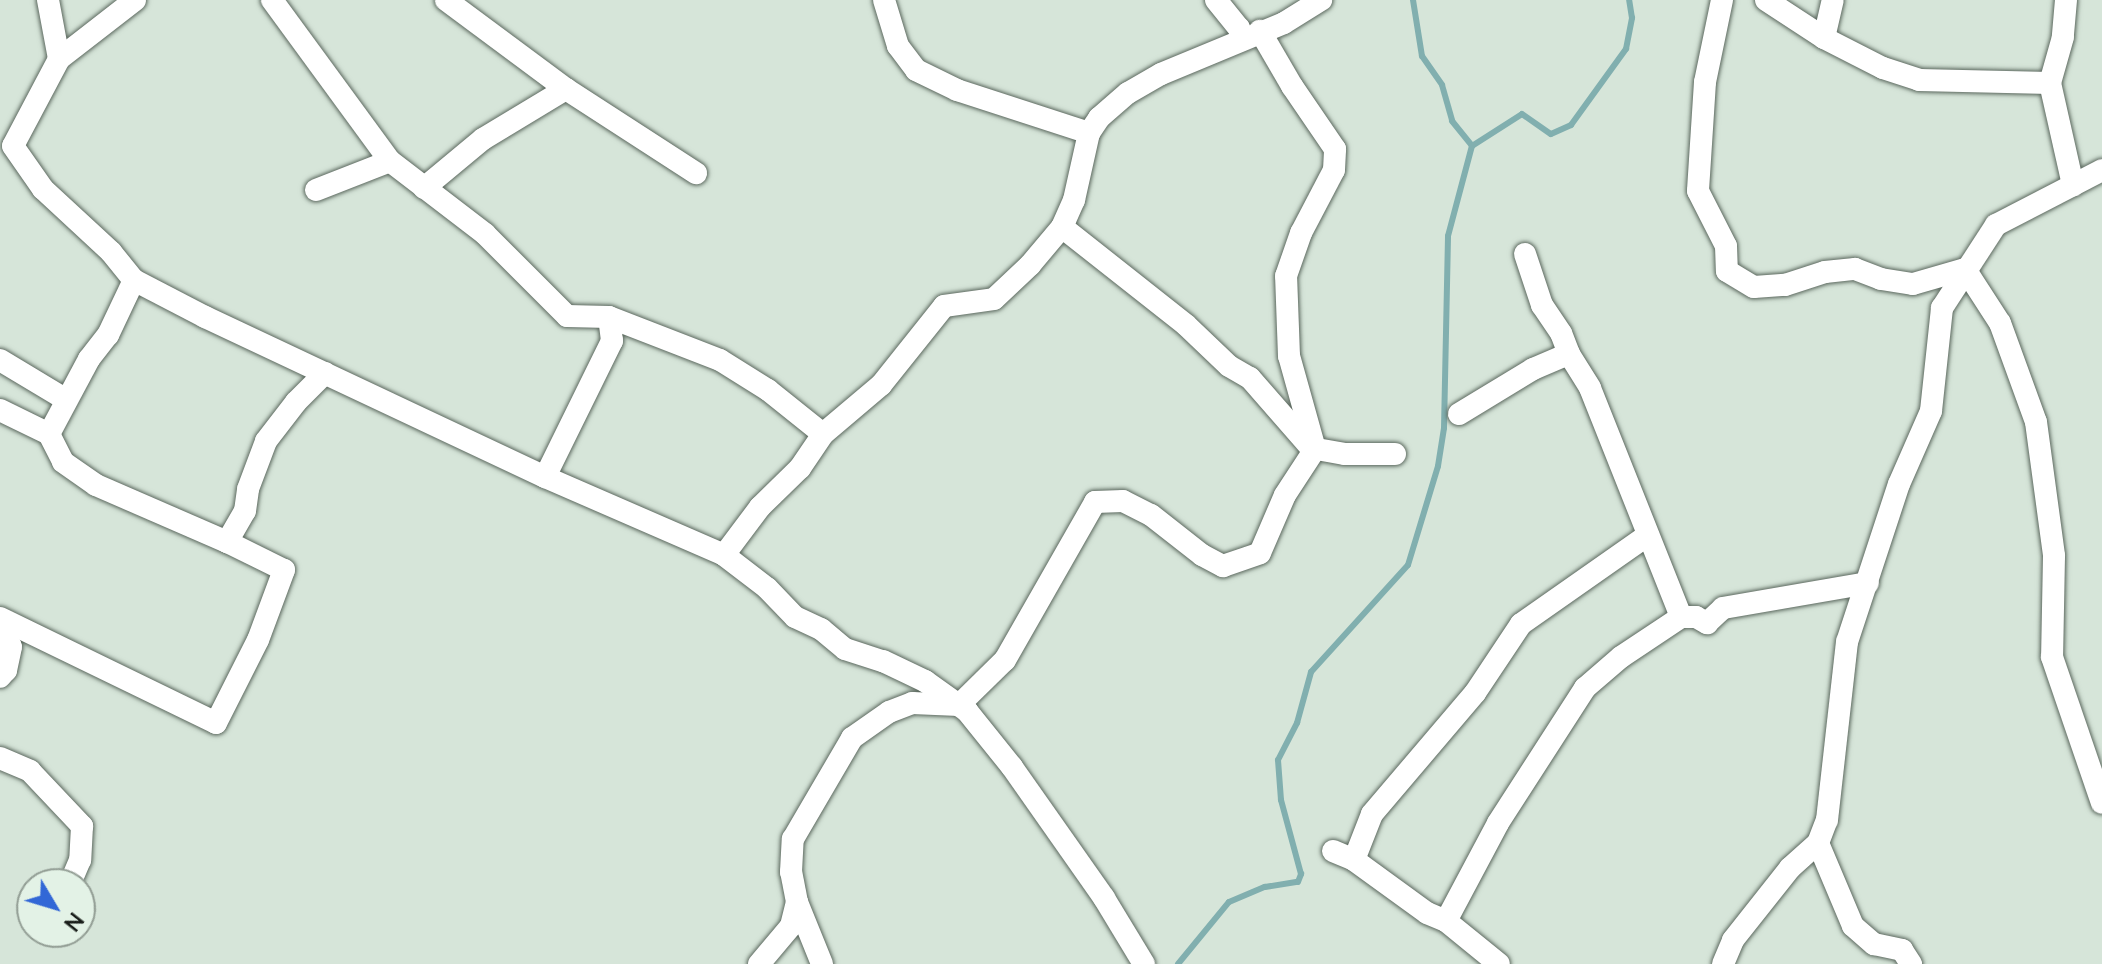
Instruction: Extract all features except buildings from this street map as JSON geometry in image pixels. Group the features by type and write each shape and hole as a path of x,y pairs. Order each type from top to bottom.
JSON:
{"street":[{"path":"48,0 59,59"},
{"path":"135,0 59,59 13,146 43,189 111,252 134,280 545,477 724,555 767,588 795,617 821,629 845,649 883,661 925,681 959,705 1012,767 1104,898 1144,964"},
{"path":"272,0 390,161 485,234 567,316 609,317 720,360 768,390 823,434"},
{"path":"446,0 566,89 696,173"},
{"path":"884,0 898,46 916,70 957,90 1089,133"},
{"path":"822,964 797,902 791,872 793,839 852,738 889,712 912,703 959,705 1005,660 1058,561 1095,502 1123,501 1151,515 1202,555 1223,566 1260,553 1285,495 1315,449 1289,356 1286,276 1301,233 1334,170 1335,149 1292,86 1251,35 1239,28 1216,0"},
{"path":"724,555 760,507 800,468 823,434 881,385 944,306 994,299 1030,265 1062,227 1074,200 1089,133 1099,118 1128,93 1161,74 1284,23 1321,0"},
{"path":"1722,0 1705,82 1698,191 1726,246 1727,271 1754,287 1785,285 1825,272 1855,269 1881,279 1913,284 1965,269"},
{"path":"1766,0 1824,38 1883,68 1919,80 2050,83"},
{"path":"1824,38 1833,0"},
{"path":"2066,0 2063,37 2050,83 2073,185"},
{"path":"424,188 483,139 566,89"},
{"path":"316,190 390,161"},
{"path":"1723,964 1733,940 1790,868 1818,843 1827,820 1847,642 1899,484 1931,411 1942,308 1996,225 2102,170"},
{"path":"1062,227 1186,325 1229,366 1250,378 1296,435 1315,449 1345,454 1395,454"},
{"path":"1525,254 1542,305 1561,333 1569,354 1590,388 1681,617"},
{"path":"1965,269 2000,323 2036,422 2054,556 2052,657 2102,803"},
{"path":"49,434 65,399 108,335 134,280"},
{"path":"545,477 612,341 609,317"},
{"path":"1459,414 1533,369 1569,354"},
{"path":"0,360 65,399"},
{"path":"227,542 245,511 248,489 266,441 296,402 325,373"},
{"path":"0,410 49,434 63,462 96,485 284,570 258,640 216,723 0,620"},
{"path":"1354,860 1372,814 1475,693 1521,624 1648,535"},
{"path":"1446,921 1498,823 1585,688 1621,657 1681,617 1696,617 1707,623 1723,608 1868,583"},
{"path":"0,620 11,647 6,670 0,677"},
{"path":"0,758 30,771 82,826 77,868"},
{"path":"1818,843 1853,926 1874,944 1902,950 1911,964"},
{"path":"1333,851 1354,860 1427,913 1446,921 1499,964"},
{"path":"759,964 791,926 797,902"}],"waterway":[{"path":"1413,0 1422,56 1442,85 1452,121 1472,146"},
{"path":"1178,964 1229,902 1265,887 1298,882 1301,874 1281,800 1278,760 1297,723 1311,672 1408,565 1438,466 1444,428 1448,236 1472,146 1522,114 1551,134 1571,125 1626,49 1632,18 1629,0"}]}
